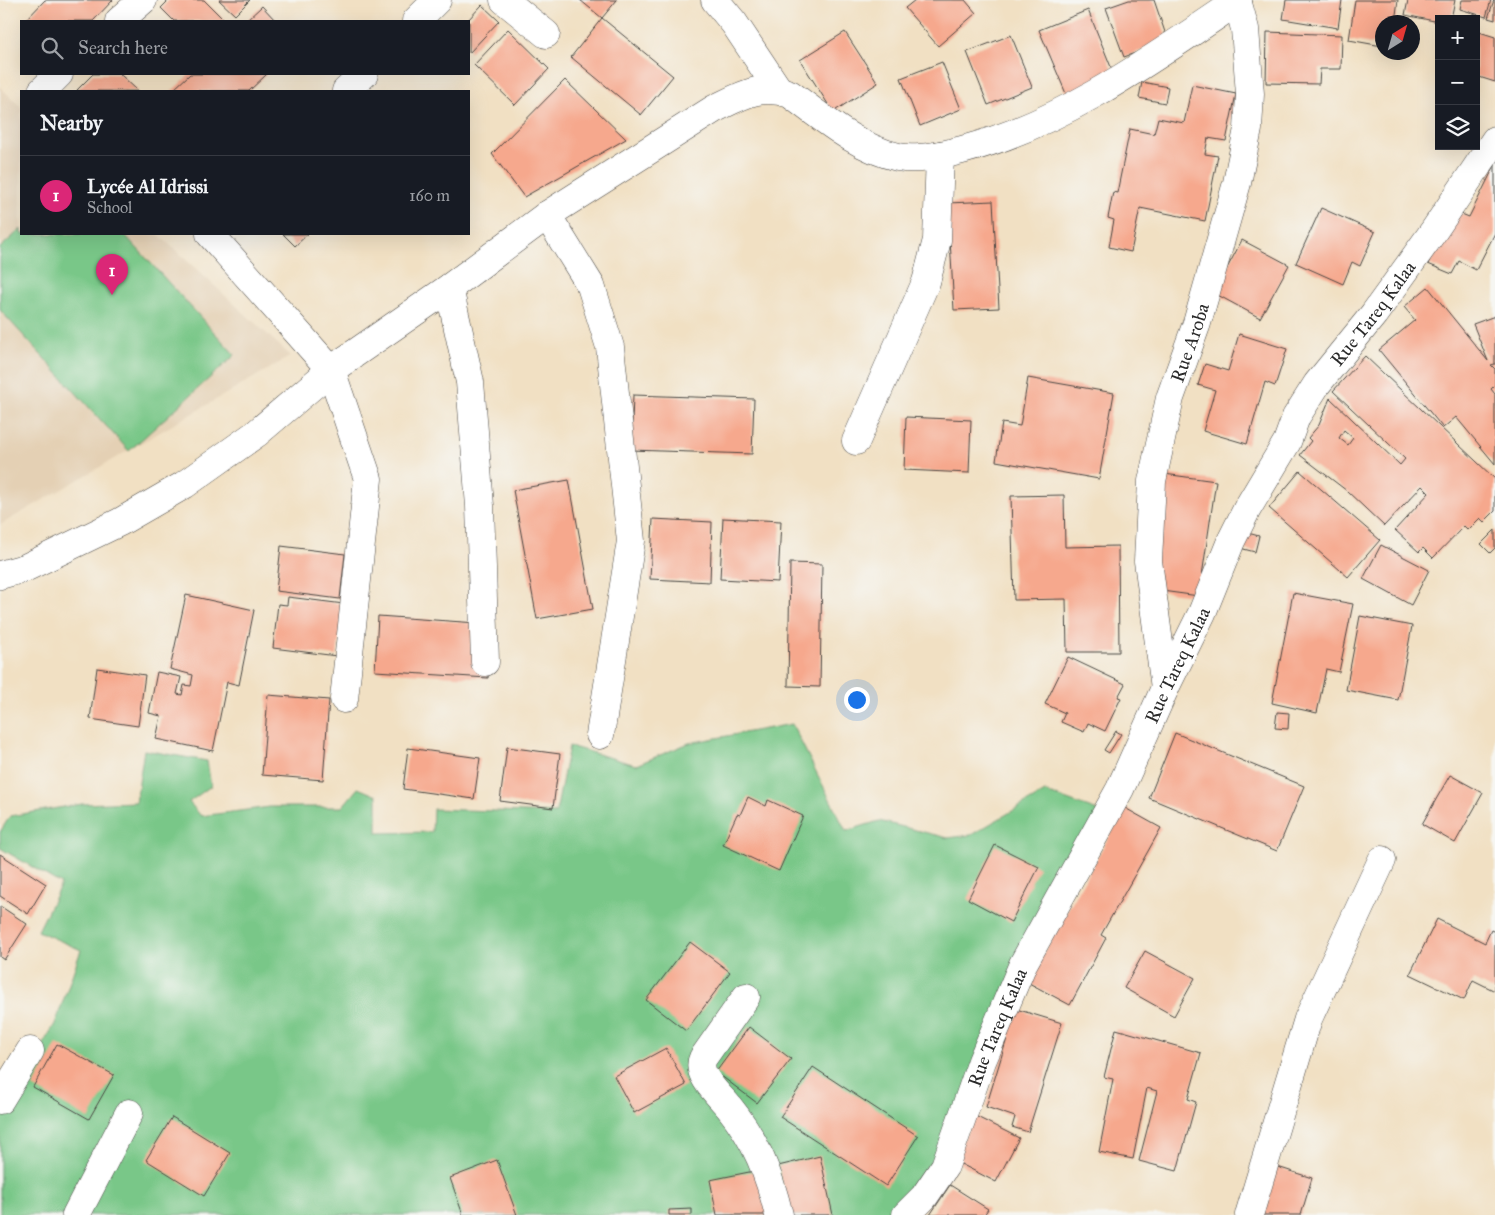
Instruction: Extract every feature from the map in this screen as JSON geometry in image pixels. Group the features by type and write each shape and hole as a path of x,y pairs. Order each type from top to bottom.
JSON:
{"street":[{"path":"120,20 143,0"},
{"path":"417,20 437,0"},
{"path":"504,0 546,34"},
{"path":"715,0 736,12 778,90"},
{"path":"0,575 25,568 120,522 184,486 257,433 331,370 450,288 547,215 714,109 740,96 764,89 778,90 790,94 861,144 899,157 940,155 987,143 1041,122 1113,84 1238,1"},
{"name":"Rue Aroba","path":"1165,688 1148,562 1152,480 1170,398 1196,323 1237,183 1248,129 1250,94 1245,29 1238,1"},
{"path":"43,90 59,75"},
{"path":"347,90 363,75"},
{"name":"Rue Tareq Kalaa","path":"906,1215 924,1197 945,1166 982,1061 1023,964 1120,789 1165,688 1202,613 1231,541 1247,509 1287,442 1296,417 1317,384 1374,314 1433,232 1495,140"},
{"path":"856,441 926,282 937,240 940,155"},
{"path":"547,215 591,286 610,347 631,541 600,735"},
{"path":"211,235 331,370 368,479 344,699"},
{"path":"450,288 470,382 480,506 485,662"},
{"path":"1249,1215 1308,1019 1382,860"},
{"path":"746,997 703,1058 701,1066 709,1082 744,1126 758,1150 769,1176 779,1215"},
{"path":"0,1100 30,1051"},
{"path":"76,1215 129,1113"}],"shaded area":[{"path":"0,87 20,106 20,235 159,235 291,356 0,525"}],"green space":[{"path":"20,230 20,235 125,235 235,355 129,451 0,310 0,248"},
{"path":"792,724 846,831 879,821 948,838 971,835 1045,792 1106,814 906,1215 0,1215 0,1115 55,1024 81,950 38,931 61,884 0,848 0,832 10,816 82,804 136,802 144,750 207,761 211,786 189,802 201,816 270,807 342,807 358,788 377,796 377,833 432,832 433,809 556,813 569,746 636,765 689,743"}],"building":[{"path":"45,0 113,0 94,20 26,20"},
{"path":"169,0 204,0 224,20 173,20 161,8"},
{"path":"219,0 250,0 235,15"},
{"path":"580,0 617,0 602,18"},
{"path":"915,0 965,0 976,13 938,46 905,8"},
{"path":"1129,0 1154,0 1168,41 1124,57 1106,8"},
{"path":"1286,0 1342,0 1338,28 1283,19"},
{"path":"1355,0 1398,0 1396,15 1375,15 1375,45 1349,40"},
{"path":"1408,0 1455,0 1452,15 1435,15 1435,21 1420,18 1420,15 1405,15"},
{"path":"1462,0 1491,0 1486,17 1460,9"},
{"path":"1495,0 1495,20 1488,18"},
{"path":"482,5 499,21 470,52 470,20 468,20"},
{"path":"262,6 275,20 247,20"},
{"path":"1088,10 1115,77 1067,96 1039,30"},
{"path":"602,18 673,76 641,115 571,57"},
{"path":"508,29 549,69 515,105 474,65"},
{"path":"845,32 878,83 833,112 800,60"},
{"path":"1267,32 1342,35 1341,69 1320,69 1319,84 1266,83"},
{"path":"1480,32 1495,37 1495,82 1480,77"},
{"path":"1011,35 1032,87 988,105 967,52"},
{"path":"942,62 961,109 920,126 901,78"},
{"path":"92,75 121,75 137,90 77,90"},
{"path":"189,75 266,75 250,90 173,90"},
{"path":"565,80 626,139 524,197 492,154"},
{"path":"1142,82 1168,87 1165,103 1139,98"},
{"path":"1192,85 1236,94 1226,141 1208,138 1205,154 1218,156 1205,221 1140,208 1131,252 1109,247 1114,220 1108,218 1113,192 1117,193 1130,129 1154,134 1158,118 1184,123"},
{"path":"1495,165 1495,233 1476,270 1459,261 1452,274 1428,264 1454,211 1469,217"},
{"path":"993,201 999,308 954,310 948,203"},
{"path":"1321,208 1375,232 1360,266 1352,262 1343,284 1296,263"},
{"path":"284,235 307,235 295,246"},
{"path":"1242,240 1289,265 1260,318 1214,293"},
{"path":"1428,287 1488,361 1473,324 1495,316 1495,364 1491,365 1495,369 1495,385 1491,389 1495,394 1495,464 1456,417 1443,428 1379,350 1415,320 1404,307"},
{"path":"1239,334 1287,349 1275,386 1265,382 1247,444 1203,431 1215,390 1198,385 1205,364 1228,371"},
{"path":"1365,356 1495,479 1495,511 1484,522 1480,518 1468,530 1464,526 1433,558 1423,548 1419,552 1395,530 1429,493 1422,486 1384,526 1347,491 1300,455 1311,441 1308,438 1319,425 1330,398 1400,465 1405,459 1333,391","holes":["1344,430 1353,438 1348,445 1339,438"]},
{"path":"1028,378 1114,393 1099,479 996,461 1002,423 1020,426"},
{"path":"633,395 754,399 752,454 631,450"},
{"path":"906,417 971,420 969,473 904,470"},
{"path":"1300,471 1380,540 1348,577 1269,508"},
{"path":"1164,474 1216,481 1199,596 1147,589"},
{"path":"569,480 593,609 537,619 513,490"},
{"path":"1064,495 1065,547 1118,546 1119,652 1067,652 1066,599 1014,600 1011,496"},
{"path":"723,518 781,521 778,582 720,579"},
{"path":"653,519 712,522 710,582 650,579"},
{"path":"1495,530 1495,548 1490,553 1481,544"},
{"path":"1240,531 1259,536 1255,552 1236,547"},
{"path":"1381,545 1429,570 1411,605 1363,579"},
{"path":"281,546 345,554 340,599 276,591"},
{"path":"790,563 822,564 820,687 788,686"},
{"path":"1293,593 1353,604 1339,672 1326,669 1317,713 1272,703"},
{"path":"186,595 254,610 239,685 227,682 213,751 156,739 161,716 149,713 157,672 181,677 177,694 182,695 184,685 191,686 193,675 170,669"},
{"path":"288,597 344,604 337,656 273,648 278,604 287,605"},
{"path":"378,616 491,624 488,678 375,671"},
{"path":"1360,616 1412,626 1398,700 1346,690"},
{"path":"1068,657 1125,684 1118,697 1121,698 1105,731 1088,723 1084,732 1061,722 1065,713 1045,704"},
{"path":"97,668 145,675 138,726 90,719"},
{"path":"268,695 329,700 323,780 262,775"},
{"path":"1277,712 1289,713 1288,729 1275,728"},
{"path":"1116,731 1121,734 1109,753 1104,750"},
{"path":"1175,733 1304,786 1277,851 1149,798"},
{"path":"507,747 560,754 553,808 500,801"},
{"path":"408,748 480,758 474,799 403,789"},
{"path":"1450,775 1483,793 1455,843 1422,824"},
{"path":"748,797 766,806 768,800 803,816 779,871 723,845 737,814 740,815"},
{"path":"1125,808 1161,828 1101,935 1106,938 1070,1005 1027,982"},
{"path":"995,845 1039,867 1011,922 968,899"},
{"path":"0,854 46,884 28,914 0,896"},
{"path":"0,906 27,924 4,960 0,957"},
{"path":"1437,919 1485,943 1491,930 1495,932 1495,991 1473,980 1464,1000 1410,974"},
{"path":"690,942 730,972 686,1031 646,1000"},
{"path":"1145,951 1195,978 1174,1016 1124,988"},
{"path":"1016,1009 1062,1023 1028,1132 1012,1127 1015,1117 986,1107"},
{"path":"749,1027 791,1059 757,1103 716,1072"},
{"path":"1116,1029 1201,1053 1188,1099 1196,1102 1177,1171 1139,1161 1157,1091 1147,1088 1133,1159 1099,1152 1113,1079 1104,1077"},
{"path":"57,1044 114,1075 89,1119 33,1087"},
{"path":"666,1048 686,1085 634,1113 614,1076"},
{"path":"813,1067 918,1136 886,1186 780,1117"},
{"path":"975,1116 1019,1138 996,1182 953,1160"},
{"path":"172,1117 230,1153 204,1196 146,1160"},
{"path":"820,1156 833,1215 790,1215 778,1166"},
{"path":"497,1160 517,1215 463,1215 450,1178"},
{"path":"1268,1164 1312,1178 1301,1215 1253,1215"},
{"path":"759,1170 769,1215 717,1215 710,1180"},
{"path":"950,1185 988,1209 984,1215 930,1215"},
{"path":"692,1209 692,1215 669,1215 669,1210"}],"place":[{"name":"Lycée Al Idrissi","path":"112,295"}]}
